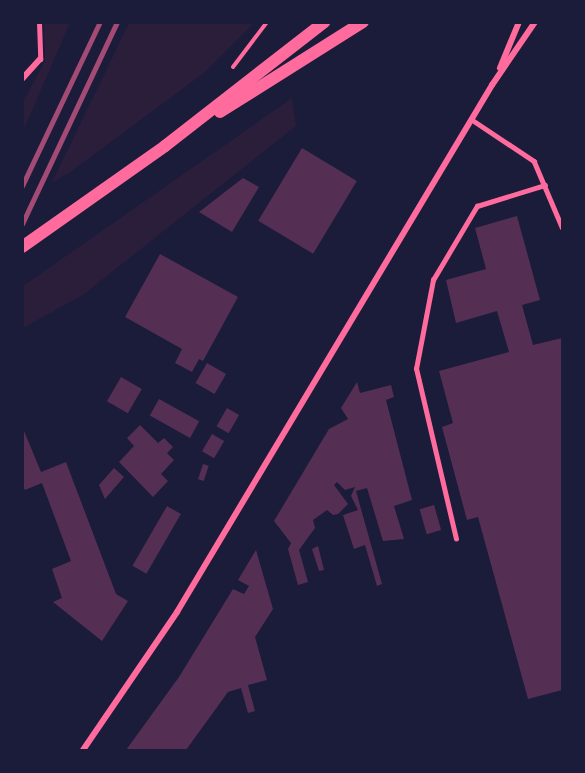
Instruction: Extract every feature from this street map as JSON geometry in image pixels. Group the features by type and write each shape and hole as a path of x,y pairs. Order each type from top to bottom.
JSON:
{"main road":[{"path":"22,247 165,146 324,22"},
{"path":"165,146 363,22"}],"street":[{"path":"22,79 40,59 39,22"},
{"path":"492,85 521,22"},
{"path":"83,750 177,612 471,119 535,22"}],"lane":[{"path":"471,119 534,161 562,227"},
{"path":"456,539 416,369 433,280 477,206 545,185"}],"shaded area":[{"path":"44,23 70,23 23,131 23,102 45,61"},
{"path":"129,23 254,23 204,73 69,173 52,182"},
{"path":"292,98 296,126 83,295 23,328 23,286"}],"building":[{"path":"302,148 357,181 313,254 258,221"},
{"path":"243,178 259,187 232,232 199,212"},
{"path":"517,216 540,300 522,305 533,345 562,338 562,690 528,699 478,517 467,520 442,427 453,423 439,371 509,352 497,311 456,323 446,280 486,269 475,228"},
{"path":"160,254 238,297 203,361 199,359 192,372 175,363 182,349 125,317"},
{"path":"207,363 226,374 215,394 196,383"},
{"path":"121,377 142,389 128,413 107,401"},
{"path":"357,382 360,393 391,385 394,397 386,400 412,500 394,506 404,539 383,541 367,488 356,491 382,584 377,586 365,545 354,549 343,515 358,510 351,496 355,487 345,490 337,482 334,485 348,504 338,514 333,515 327,510 313,520 315,528 299,550 308,582 298,585 288,549 291,543 274,521 329,429 348,419 341,408"},
{"path":"159,399 199,421 190,438 150,416"},
{"path":"227,408 239,415 229,433 216,426"},
{"path":"140,425 158,443 164,438 173,447 167,453 174,460 161,474 168,481 153,497 119,462 134,446 127,438"},
{"path":"22,426 41,472 66,462 116,594 128,601 102,641 53,602 62,598 52,569 71,561 42,483 25,490 22,485"},
{"path":"212,434 224,441 214,458 202,451"},
{"path":"203,464 209,466 204,481 198,479"},
{"path":"114,468 124,477 105,499 99,485"},
{"path":"434,505 441,530 427,534 420,509"},
{"path":"167,506 181,514 146,574 133,566"},
{"path":"318,546 324,570 319,571 312,549"},
{"path":"256,550 273,609 255,637 267,680 248,685 255,711 248,713 241,688 228,692 186,750 126,750 179,677 233,589 244,594 249,586 238,580"}],"railway":[{"path":"22,186 100,22"},
{"path":"22,224 117,22"}]}
